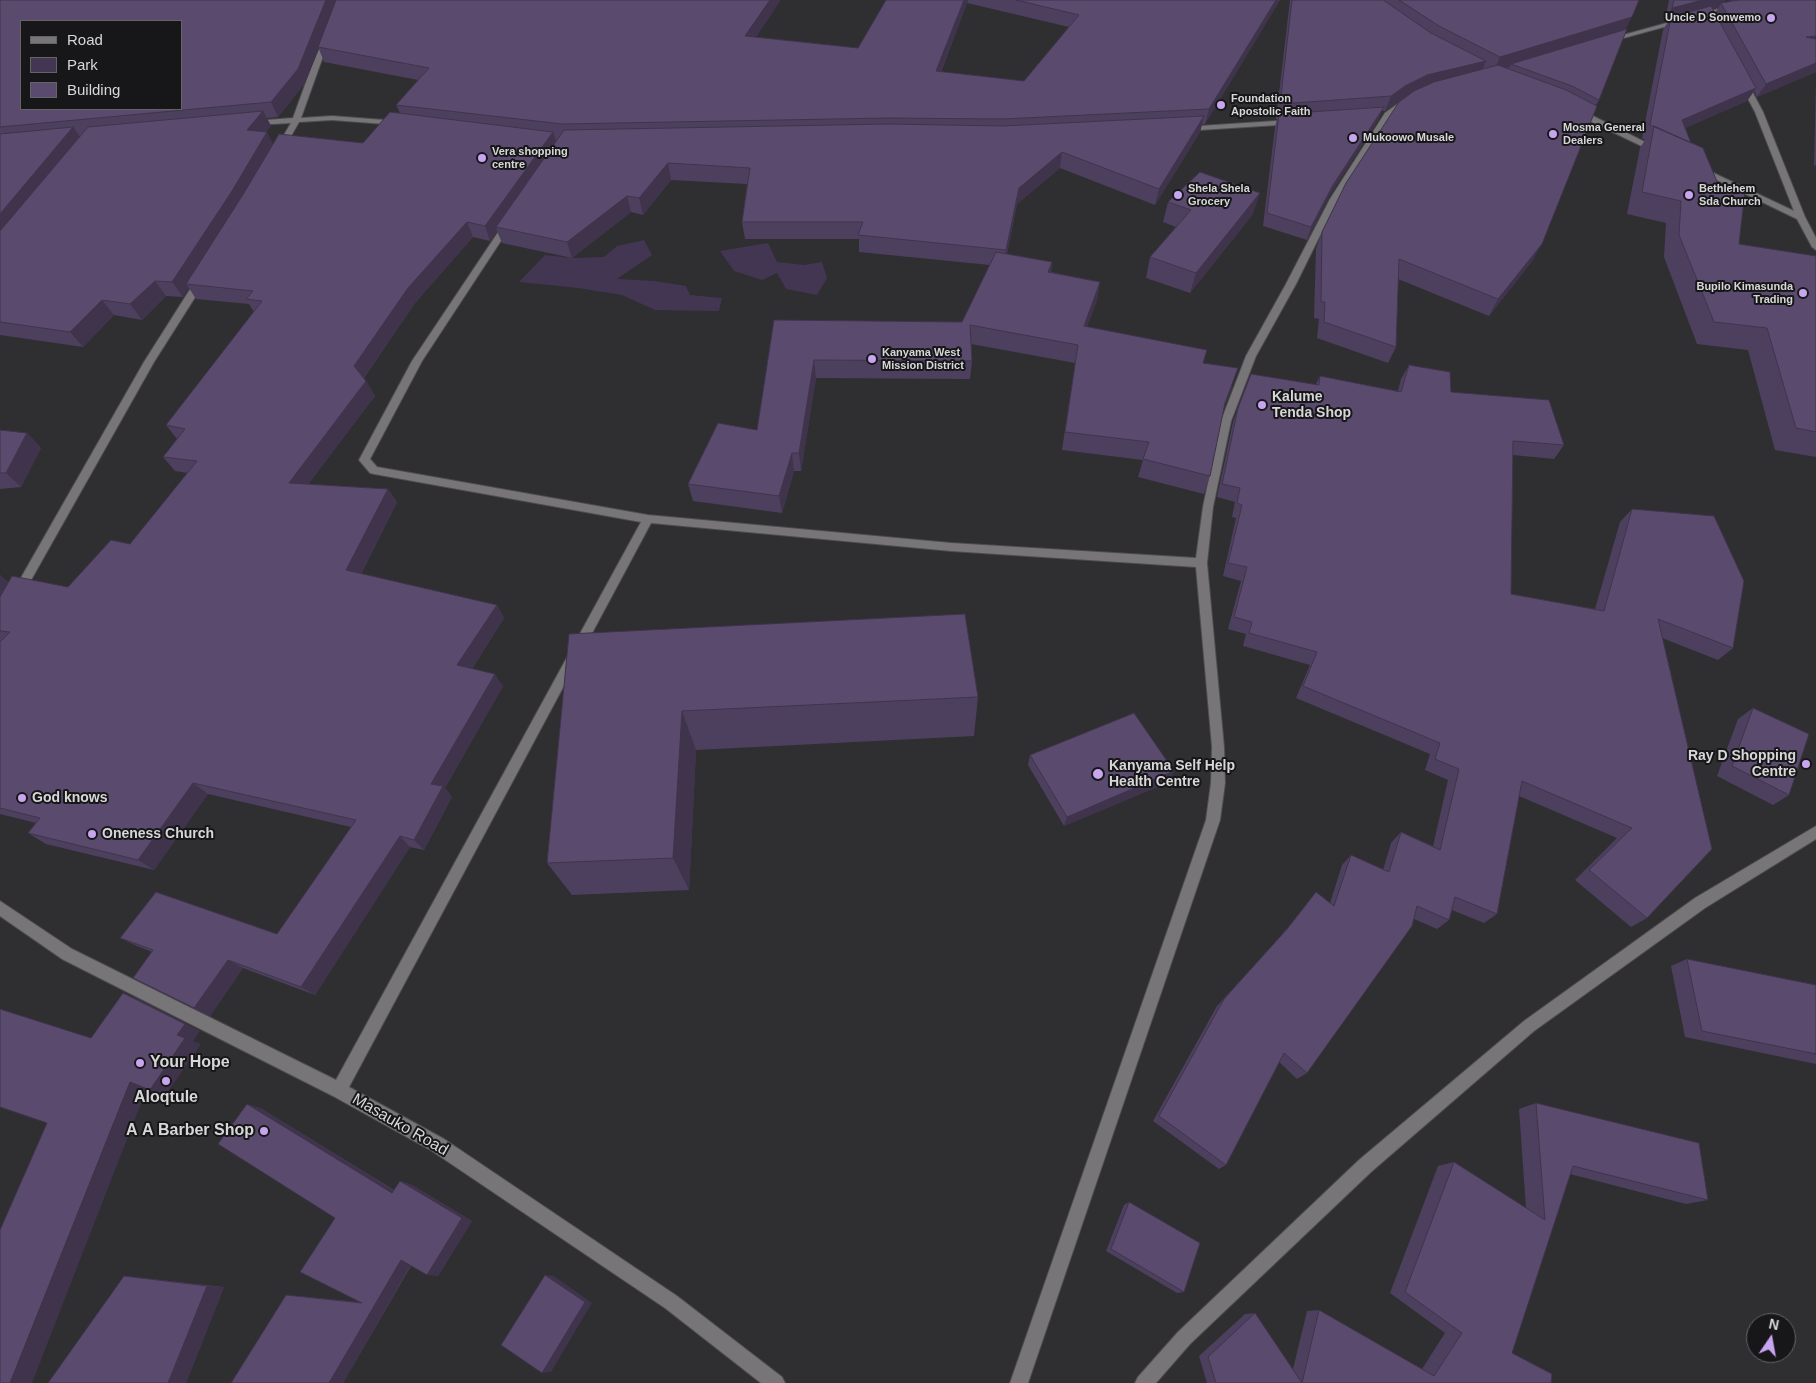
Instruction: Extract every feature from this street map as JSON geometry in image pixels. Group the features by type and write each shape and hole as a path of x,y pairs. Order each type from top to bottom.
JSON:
{"street":[{"path":"1601,43 1708,17 1738,6 1720,2"},
{"path":"274,159 297,119 329,31"},
{"path":"1740,77 1759,112 1801,217 1816,246"},
{"path":"1019,1383 1213,820 1218,783 1218,747 1201,563 1208,507 1226,421 1251,356 1291,284 1334,199 1383,115 1417,97"},
{"path":"1570,108 1666,155"},
{"path":"248,124 332,118 409,124"},
{"path":"1176,130 1299,121"},
{"path":"1693,167 1801,217"},
{"path":"516,213 472,276 417,361 364,460 374,470 648,519 951,547 1201,563"},
{"path":"12,602 149,362 206,272"},
{"path":"339,1090 648,519"},
{"path":"1144,1383 1184,1338 1365,1166 1529,1026 1700,903 1816,832"},
{"name":"Masauko Road","path":"0,908 67,954 339,1090 446,1150 671,1302 776,1383"}],"green space":[{"path":"644,240 652,255 617,279 655,281 686,286 690,295 722,298 719,311 655,310 622,295 519,282 545,255 572,258 604,257 617,246"},
{"path":"768,243 777,262 804,265 822,262 827,278 817,295 786,289 777,273 762,280 734,271 720,251"}],"building":[{"path":"0,0 326,0 298,69 271,102 0,127"},
{"path":"336,0 770,0 745,36 858,48 886,0 964,0 936,71 1024,81 1079,15 1016,0 1276,0 1209,109 1003,119 888,118 562,124 396,105 429,68 318,47"},
{"path":"1292,0 1383,0 1431,33 1486,61 1427,75 1405,86 1391,96 1280,104"},
{"path":"1399,0 1639,0 1632,17 1500,57 1439,26"},
{"path":"1674,0 1703,0 1672,8"},
{"path":"1739,0 1816,0 1816,36 1806,37 1816,39 1816,63 1766,84 1721,3"},
{"path":"1711,6 1756,88 1682,120 1691,143 1650,125 1671,17"},
{"path":"1627,29 1599,100 1572,86 1511,64"},
{"path":"1498,65 1566,90 1597,106 1542,244 1498,299 1399,259 1396,347 1324,322 1325,302 1321,302 1322,232 1346,183 1399,102 1414,91 1434,82"},
{"path":"1384,107 1333,185 1311,227 1267,213 1279,114"},
{"path":"263,111 247,130 267,132 232,191 172,282 155,281 130,304 102,300 70,332 0,322 0,231 88,127"},
{"path":"390,112 553,132 485,226 467,222 408,288 354,366 366,381 289,483 388,489 346,570 497,605 457,665 495,674 431,784 443,786 414,840 400,836 301,987 228,960 194,1008 133,978 153,950 120,938 156,892 277,934 356,820 193,783 138,860 28,833 40,818 0,808 0,642 10,632 0,631 0,597 12,576 68,587 111,540 130,544 197,461 163,457 185,429 166,425 262,301 246,299 253,291 186,284 279,134 363,143"},
{"path":"1204,116 1159,189 1062,152 1019,188 1006,250 858,235 863,222 742,222 750,168 668,163 639,198 627,196 567,242 496,227 564,130 888,124 1003,126"},
{"path":"1654,126 1703,148 1718,184 1745,191 1739,244 1816,256 1816,432 1796,428 1767,328 1714,322 1679,235 1681,201 1642,192"},
{"path":"73,127 0,214 0,134"},
{"path":"1200,172 1260,193 1196,273 1150,257 1191,210 1168,202"},
{"path":"996,252 1052,262 1048,272 1100,282 1084,326 1207,350 1203,363 1238,368 1225,403 1210,476 1143,459 1149,442 1065,432 1078,345 970,325 972,361 814,360 799,453 792,453 779,496 688,484 718,423 757,430 774,320 962,322"},
{"path":"1409,365 1450,372 1451,392 1549,400 1564,445 1513,441 1511,594 1604,611 1632,509 1714,516 1744,581 1733,648 1658,619 1712,849 1647,918 1589,870 1632,828 1522,781 1497,914 1455,897 1449,920 1417,906 1412,926 1307,1073 1284,1053 1226,1165 1159,1116 1224,999 1288,928 1316,892 1334,906 1351,855 1389,872 1401,832 1440,850 1459,769 1435,759 1440,743 1303,686 1317,652 1249,633 1252,622 1234,617 1247,567 1228,563 1242,505 1237,503 1240,488 1222,484 1238,408 1251,374 1319,385 1320,376 1401,392"},
{"path":"0,430 27,433 6,473 0,473"},
{"path":"965,614 978,697 682,711 673,858 547,863 569,634"},
{"path":"1753,708 1809,734 1789,795 1732,766"},
{"name":"Kanyama Self Help Health Centre","path":"1134,713 1174,771 1067,817 1030,755"},
{"path":"1687,959 1816,985 1816,1054 1702,1031"},
{"path":"123,993 185,1024 177,1035 185,1038 150,1090 130,1082 10,1383 0,1383 0,1230 47,1123 0,1107 0,1009 91,1038"},
{"path":"1536,1103 1699,1143 1708,1200 1573,1166 1512,1353 1552,1374 1551,1383 1302,1383 1319,1310 1434,1376 1462,1333 1405,1292 1454,1162 1545,1220"},
{"path":"247,1104 392,1193 400,1181 462,1218 427,1275 401,1260 329,1383 231,1383 286,1295 362,1303 300,1272 335,1218 218,1144"},
{"path":"1129,1202 1200,1243 1184,1292 1111,1249"},
{"path":"545,1275 585,1302 542,1373 501,1345"},
{"path":"124,1276 207,1286 168,1383 48,1383"},
{"path":"1255,1313 1302,1383 1216,1383 1208,1357"}],"place":[{"name":"Uncle D Sonwemo","path":"1771,18"},
{"name":"Foundation Apostolic Faith","path":"1221,105"},
{"name":"Mosma General Dealers","path":"1553,134"},
{"name":"Mukoowo Musale","path":"1353,138"},
{"name":"Vera shopping centre","path":"482,158"},
{"name":"Shela Shela Grocery","path":"1178,195"},
{"name":"Bethlehem Sda Church","path":"1689,195"},
{"name":"Bupilo Kimasunda Trading","path":"1803,293"},
{"name":"Kanyama West Mission District","path":"872,359"},
{"name":"Kalume Tenda Shop","path":"1262,405"},
{"name":"Ray D Shopping Centre","path":"1806,764"},
{"name":"Kanyama Self Help Health Centre","path":"1098,774"},
{"name":"God knows","path":"22,798"},
{"name":"Oneness Church","path":"92,834"},
{"name":"Your Hope","path":"140,1063"},
{"name":"Aloqtule","path":"166,1081"},
{"name":"A A Barber Shop","path":"264,1131"}]}
